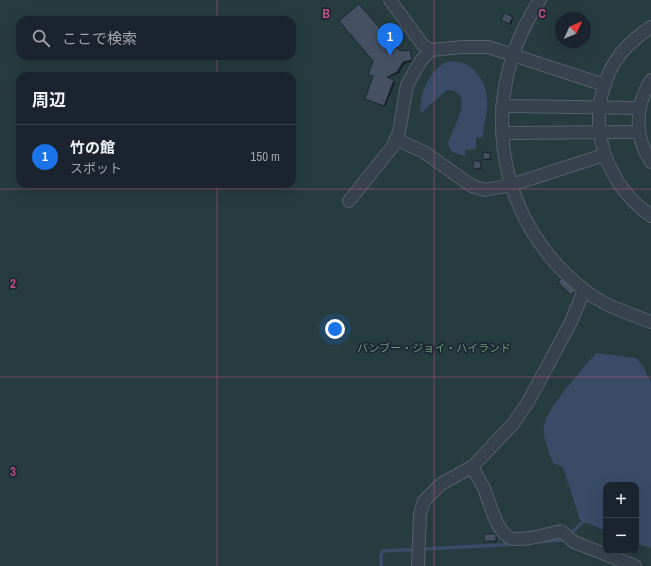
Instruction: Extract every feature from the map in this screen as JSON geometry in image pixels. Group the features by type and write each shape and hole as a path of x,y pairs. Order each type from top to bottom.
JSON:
{"street":[{"path":"390,0 422,44 430,50 463,47 488,47 605,85"},
{"path":"540,0 527,19 513,55 504,88 502,106 503,152 510,185 524,218 545,249 567,276 584,290 618,309 651,322"},
{"path":"651,27 638,36 622,52 612,67 605,85 600,107 599,132 604,155 622,190 651,216"},
{"path":"349,201 389,152 396,139 407,86 420,62 430,50"},
{"path":"651,80 639,108 638,132 643,148 651,162"},
{"path":"502,106 639,108"},
{"path":"502,133 638,132"},
{"path":"396,139 424,152 481,190 498,189 604,155"},
{"path":"418,566 420,514 424,501 441,484 472,466 504,434 524,410 571,322 584,290"},
{"path":"472,466 484,488 494,516 506,536 514,539 527,538 561,531 574,542 635,566"}],"green space":[{"name":"バンブー・ジョイ・ハイランド","path":"0,0 651,0 651,566 0,566"}],"water":[{"path":"447,62 457,62 472,68 483,82 486,91 487,109 483,137 476,138 476,149 465,150 465,156 452,152 448,144 461,111 461,97 456,92 447,90 421,113 421,98 426,83 435,70"},
{"path":"596,353 636,358 643,366 651,383 651,548 639,544 639,482 603,482 603,530 580,520 563,467 553,463 546,444 544,425 552,408"}],"building":[{"path":"359,4 388,38 381,44 393,45 401,51 410,50 412,60 403,62 397,72 387,77 394,80 384,106 365,99 373,76 368,75 373,61 339,21"},
{"path":"505,13 513,17 509,24 501,20"},
{"path":"483,152 490,153 490,159 483,159"},
{"path":"473,161 480,161 481,168 474,169"},
{"path":"563,277 576,290 571,295 558,282"},
{"path":"484,534 496,534 496,541 484,541"}],"waterway":[{"path":"538,542 564,540 586,519"},
{"path":"381,566 381,553 384,551 518,544"}],"place":[{"name":"竹の館","path":"390,56"}]}
